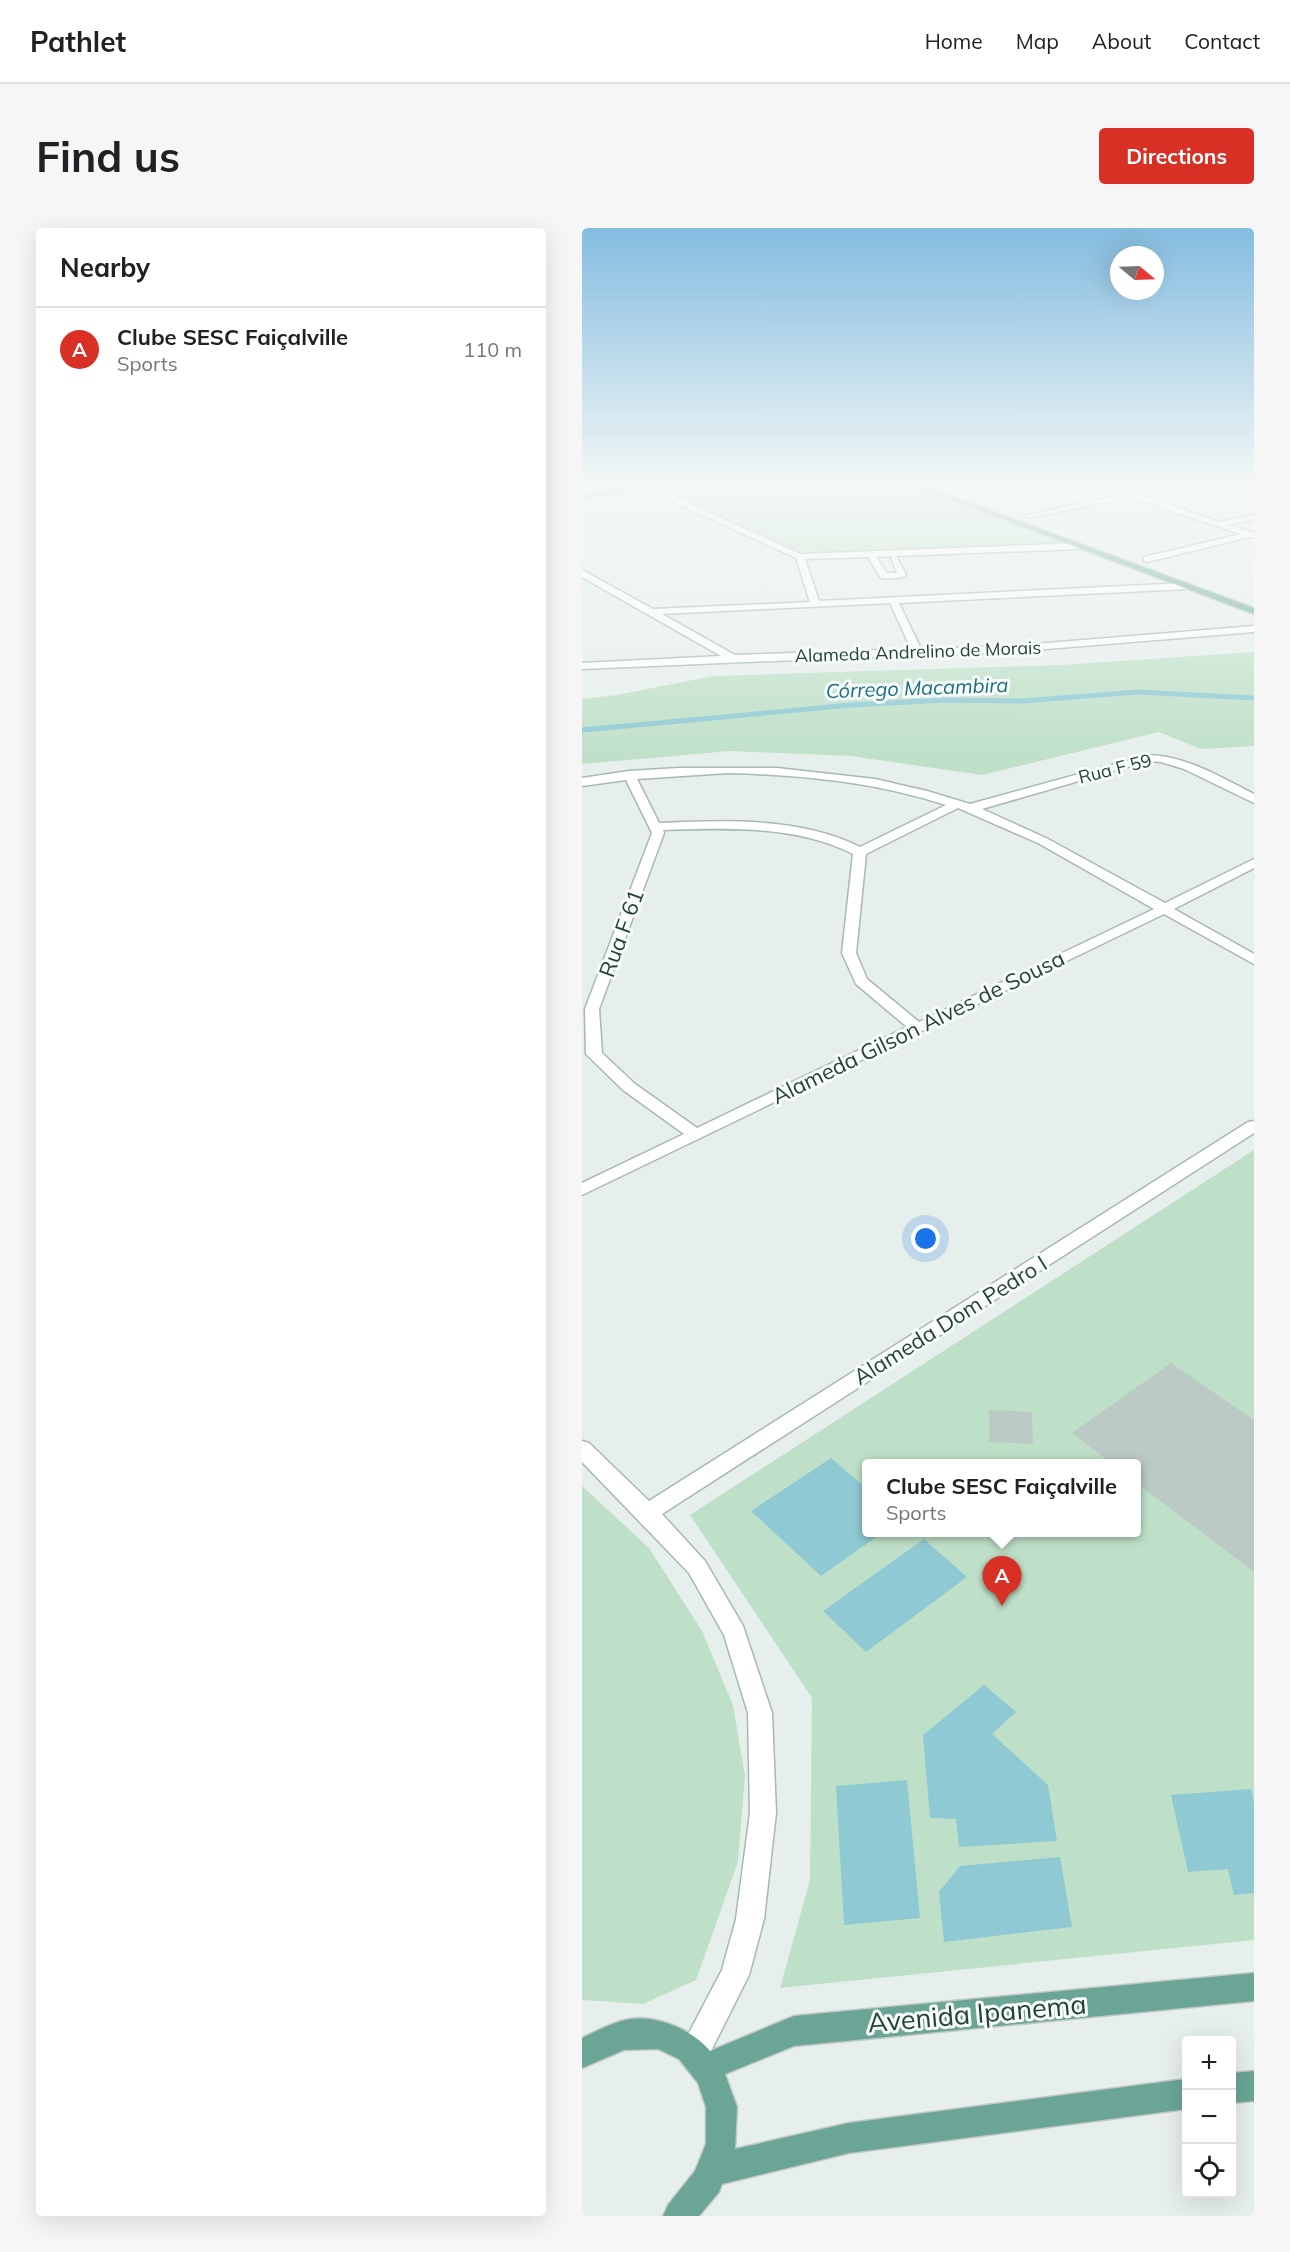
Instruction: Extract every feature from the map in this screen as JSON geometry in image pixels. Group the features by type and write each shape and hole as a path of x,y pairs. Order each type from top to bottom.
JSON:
{"main road":[{"path":"1157,575 1254,611"},
{"name":"Avenida Ipanema","path":"700,2059 794,2031 1254,1987"},
{"path":"582,2053 601,2041 635,2033 666,2037 700,2059 721,2097 724,2133 714,2170 689,2212"},
{"path":"1236,2088 1254,2086"},
{"path":"714,2170 849,2138 1182,2095"}],"street":[{"path":"585,575 732,658"},
{"path":"806,575 815,604"},
{"path":"883,575 902,575"},
{"path":"582,588 602,584"},
{"path":"651,612 1187,586"},
{"path":"893,600 918,654"},
{"name":"Alameda Andrelino de Morais","path":"582,666 732,658 1011,650 1254,629"},
{"name":"Rua F 59","path":"971,808 1148,758 1176,762 1254,799"},
{"path":"582,782 629,775 720,771 835,776 904,789 971,808 1047,842 1254,960"},
{"path":"629,775 656,827 728,825 773,830 829,840 860,852 957,804"},
{"name":"Rua F 61","path":"656,827 658,833 592,1009 594,1054 629,1087 695,1135"},
{"path":"860,852 849,953 861,981 917,1028"},
{"name":"Alameda Gilson Alves de Sousa","path":"582,1190 1164,909 1254,863"},
{"name":"Alameda Dom Pedro I","path":"647,1513 1254,1126"},
{"path":"582,1449 647,1513 697,1567 735,1633 760,1713 763,1813 750,1919 735,1975 700,2059"}],"green space":[{"path":"1254,652 1254,746 1201,749 1159,732 982,775 851,756 730,751 582,764 582,699 617,695 713,676 1060,665"},
{"path":"1254,1150 1254,1940 780,1988 810,1880 812,1698 690,1515"},
{"path":"582,1486 649,1548 702,1631 733,1705 745,1776 738,1862 696,1980 643,2004 582,2000"}],"water":[{"path":"831,1458 862,1485 862,1537 876,1537 821,1576 751,1511"},
{"path":"924,1539 967,1577 866,1652 823,1611"},
{"path":"984,1685 1016,1712 992,1734 1048,1785 1057,1841 959,1847 956,1819 930,1818 923,1735"},
{"path":"907,1780 920,1918 844,1925 836,1786"},
{"path":"1251,1789 1254,1802 1254,1893 1234,1895 1228,1869 1188,1872 1171,1795"},
{"path":"1060,1857 1072,1927 944,1942 939,1892 960,1866"}],"building":[{"path":"1171,1363 1254,1420 1254,1572 1141,1486 1141,1459 1106,1459 1072,1433"},
{"path":"989,1410 1032,1412 1033,1444 989,1442"}],"waterway":[{"name":"Córrego Macambira","path":"582,730 852,705 946,700 1023,701 1137,692 1254,698"}],"place":[{"name":"Clube SESC Faiçalville","path":"1002,1606"}]}
